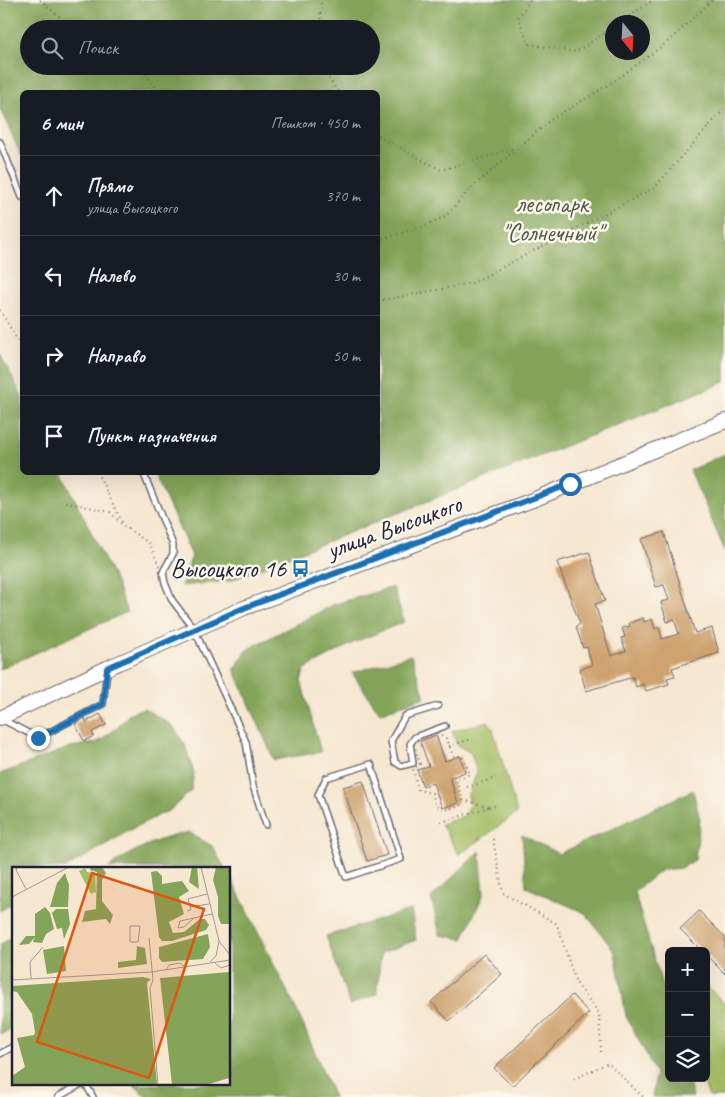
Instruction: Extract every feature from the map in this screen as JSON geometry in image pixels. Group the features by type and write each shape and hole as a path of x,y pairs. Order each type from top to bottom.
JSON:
{"main road":[{"name":"улица Высоцкого","path":"0,718 194,629 271,597 535,499 725,421"}],"lane":[{"path":"0,142 20,192"},
{"path":"144,475 173,545 173,554 163,572 165,583 172,600 194,629 246,742 253,786 266,825"},
{"path":"0,718 38,738 103,704 107,668"},
{"path":"438,706 405,716 391,741 396,762 401,766 413,763 410,744 415,737 445,726"},
{"path":"371,764 401,859 346,878 322,809 318,794 326,778 371,764"},
{"path":"0,1054 12,1047"},
{"path":"58,1097 82,1084"},
{"path":"85,1084 93,1097"}],"path":[{"path":"40,0 63,20"},
{"path":"320,20 321,0"},
{"path":"530,0 518,18 529,44 576,52 605,33"},
{"path":"631,15 653,0"},
{"path":"380,239 425,226 447,215 469,190 552,119 613,82 670,40 712,0"},
{"path":"147,75 158,90"},
{"path":"326,75 337,90"},
{"path":"380,301 472,283 654,188 700,139 725,108"},
{"path":"380,137 442,170 518,147"},
{"path":"0,310 20,345"},
{"path":"98,475 124,526"},
{"path":"66,502 110,512 124,526 150,544 156,563 163,572"},
{"path":"437,733 443,735 449,746 453,756 462,756 464,758 470,774 456,780 462,800 460,806 443,810 436,806 432,793 418,790 412,772 420,764 414,745 419,738 437,733"},
{"path":"449,746 471,739"},
{"path":"467,787 496,778"},
{"path":"462,800 489,807"},
{"path":"440,822 496,805"},
{"path":"493,838 503,892 557,924 576,983 599,1013 601,1052"},
{"path":"574,1079 608,1064 643,1097"}],"green space":[{"name":"лесопарк \"Солнечный\"","path":"0,0 725,0 725,382 229,581 181,586 192,556 155,475 380,475 380,90 20,90 20,153 0,109"},
{"path":"0,354 20,392 20,475 63,475 116,583 127,612 0,669"},
{"path":"725,454 725,551 690,470"},
{"path":"393,587 404,622 355,642 305,669 301,681 321,752 274,760 234,669 248,649 335,604"},
{"path":"411,655 425,697 380,713 352,673"},
{"path":"144,708 173,726 185,745 194,773 191,791 170,810 137,826 68,867 12,867 12,903 0,911 0,774 71,747 98,742 117,728 130,713"},
{"path":"488,721 493,729 517,813 459,855 441,824 464,816 470,805 468,795 477,772 471,753 457,745 452,731"},
{"path":"693,790 700,820 695,860 680,868 661,870 634,892 665,998 665,1082 688,1082 693,1097 652,1097 656,1073 626,1016 615,952 585,913 526,887 522,835 559,854"},
{"path":"189,832 212,846 224,867 110,867 127,855 167,837"},
{"path":"480,851 484,893 463,939 440,935 431,898"},
{"path":"230,876 298,1013 334,1097 146,1097 134,1085 230,1084"},
{"path":"411,910 416,940 381,953 377,994 350,1005 326,936"},
{"path":"12,936 12,1027 8,1032 0,1034 0,945"},
{"path":"710,989 725,1004 725,1097 709,1097 703,1082 710,1082"}],"building":[{"path":"664,532 695,633 712,628 719,653 672,668 675,676 667,678 669,684 646,691 643,684 636,687 633,677 586,691 580,669 592,665 587,647 583,648 576,627 580,624 557,562 589,552 605,601 595,604 611,656 626,651 621,638 625,637 622,628 630,626 629,623 643,618 644,622 652,619 655,629 659,627 662,639 679,634 674,619 667,622 661,602 669,600 664,585 656,587 641,539"},
{"path":"100,714 106,725 92,732 94,736 84,741 75,724 85,718 86,722"},
{"path":"436,735 445,761 460,756 465,772 450,778 458,803 442,808 433,783 423,787 417,770 429,766 420,741"},
{"path":"363,781 387,855 367,861 343,787"},
{"path":"699,911 725,937 725,974 710,959 710,947 698,947 680,929"},
{"path":"484,954 502,974 449,1021 431,1002"},
{"path":"572,995 589,1013 512,1086 494,1068"}],"place":[{"name":"Высоцкого 16","path":"300,569"}],"route":[{"path":"38,738 103,704 107,668 244,608 389,552 535,499 570,484"}]}
